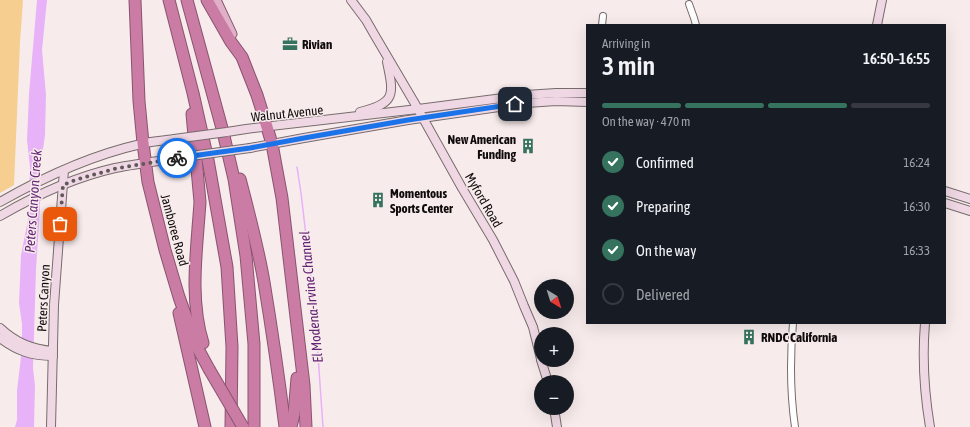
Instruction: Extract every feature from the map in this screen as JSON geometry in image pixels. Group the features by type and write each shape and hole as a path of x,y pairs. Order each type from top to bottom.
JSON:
{"highway":[{"name":"Jamboree Road","path":"135,0 139,101 143,143 148,182 165,250 179,297 196,344 243,427"},
{"path":"169,0 193,93 208,160 227,267 232,347 231,427"},
{"path":"187,0 234,179 246,256 254,344 254,427"},
{"path":"207,0 231,42 242,57 272,144 282,198 304,385 306,427"},
{"path":"210,85 233,154 256,240 269,310 285,427"},
{"path":"193,93 192,113 200,197 195,298 199,330 209,369"},
{"path":"165,250 205,427"},
{"path":"291,427 296,394 299,342"}],"main road":[{"path":"216,0 242,57"},
{"name":"Myford Road","path":"351,0 366,20 493,240 508,270 534,331"},
{"path":"877,24 882,0"},
{"path":"332,120 378,106 387,100 391,92 391,80 386,55"},
{"name":"Walnut Avenue","path":"0,202 64,170 96,157 143,143 246,129 418,110 526,95 586,93"},
{"name":"Walnut Avenue","path":"0,216 45,192 75,180 114,169 177,158 250,148 423,118 527,103 556,101 586,102"},
{"name":"Peters Canyon","path":"51,427 54,305 64,170"},
{"path":"946,191 970,199"},
{"path":"946,203 970,211"},
{"path":"925,324 923,343 923,378 930,427"},
{"path":"0,328 15,344 29,354 53,353"},
{"path":"0,338 15,344"},
{"path":"555,415 557,427"}],"street":[{"path":"689,4 696,24"},
{"path":"602,24 603,16"},
{"path":"793,324 790,366 795,427"}],"shaded area":[{"path":"0,0 23,0 14,185 0,193"}],"water":[{"name":"Peters Canyon Creek","path":"37,0 47,0 42,50 46,95 45,135 40,170 40,209 36,269 33,368 35,386 34,427 15,427 17,420 17,390 22,335 19,303 21,255 29,215 30,167 27,140 29,94"}],"waterway":[{"name":"El Modena-Irvine Channel","path":"297,167 315,312 323,427"}],"way so far":[{"path":"60,224 63,185 114,169 177,158"}],"place":[{"name":"Rivian","path":"290,44"},
{"name":"New American Funding","path":"528,146"},
{"name":"Momentous Sports Center","path":"378,200"},
{"name":"RNDC California","path":"749,337"}],"route":[{"path":"177,158 250,148 408,120 515,104"}]}
